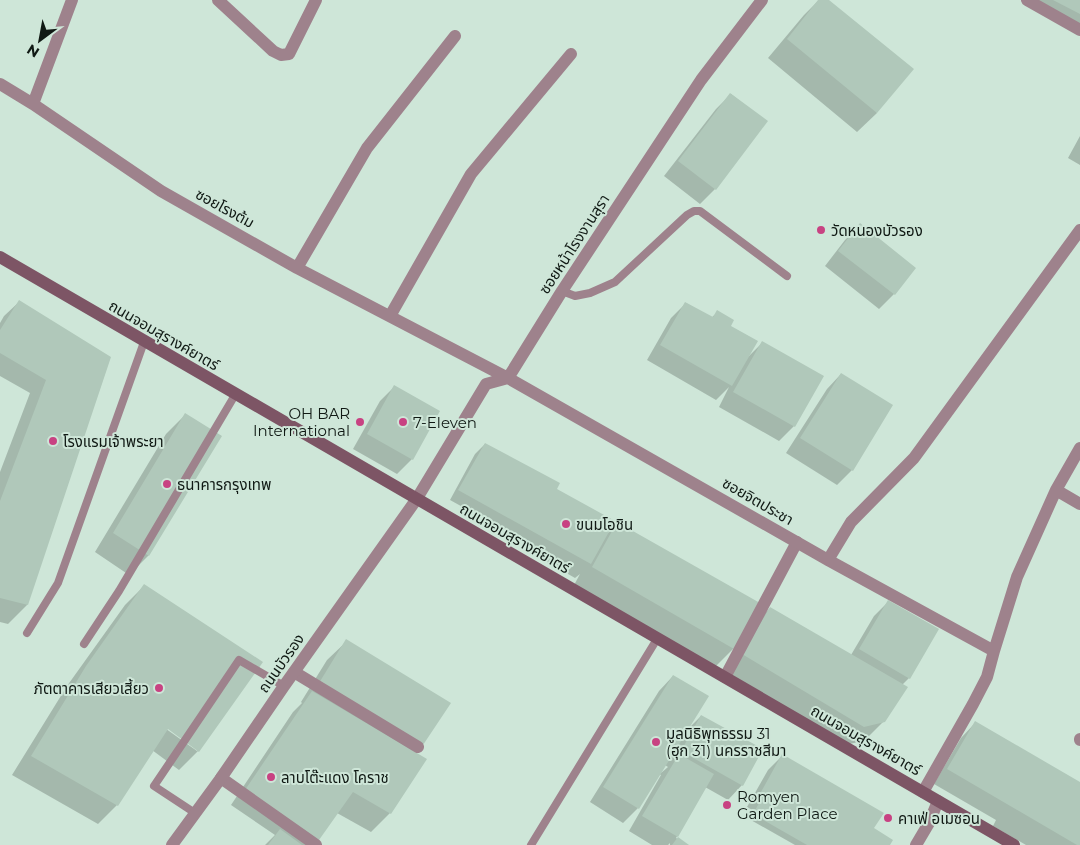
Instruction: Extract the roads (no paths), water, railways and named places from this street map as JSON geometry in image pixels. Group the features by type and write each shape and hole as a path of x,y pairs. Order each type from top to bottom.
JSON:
{"main road":[{"name":"ถนนจอมสุรางค์ยาตร์","path":"1,261 1014,845"}],"street":[{"path":"33,104 72,0"},
{"path":"218,0 273,51 281,55 289,54 316,0"},
{"path":"1027,0 1080,30"},
{"name":"ซอยหน้าโรงงานสุรา","path":"508,378 562,291 701,80 759,1"},
{"path":"297,268 367,148 455,36"},
{"path":"390,316 471,174 571,54"},
{"name":"ซอยโรงต้ม","path":"0,84 33,104 161,191 297,268 508,378"},
{"path":"828,560 851,522 914,458 1080,230"},
{"path":"416,500 486,384 508,378"},
{"name":"ซอยจิตประชา","path":"508,378 828,560 994,651"},
{"path":"923,792 984,684 1017,577 1056,490 1080,448"},
{"path":"1056,490 1080,504"},
{"name":"ถนนบัวรอง","path":"172,845 416,500"},
{"path":"725,677 797,542"},
{"path":"294,672 418,747"},
{"path":"221,778 316,845"},
{"path":"916,845 929,823 938,801"}],"lane":[{"path":"562,291 576,296 590,293 615,282 694,210 700,211 786,276"},
{"path":"27,633 58,583 144,342"},
{"path":"84,644 119,591 235,395"},
{"path":"531,845 657,639"},
{"path":"195,813 154,786 239,660 284,686"}],"place":[{"name":"วัดหนองบัวรอง","path":"821,230"},
{"name":"OH BAR International","path":"360,422"},
{"name":"7-Eleven","path":"403,422"},
{"name":"โรงแรมเจ้าพระยา","path":"53,441"},
{"name":"ธนาคารกรุงเทพ","path":"167,484"},
{"name":"ขนมโอชิน","path":"566,524"},
{"name":"ภัตตาคารเสียวเสี้ยว","path":"159,688"},
{"name":"มูลนิธิพุทธรรม 31 (ฮุก 31) นครราชสีมา","path":"656,742"},
{"name":"ลาบโต๊ะแดง โคราช","path":"271,777"},
{"name":"Romyen Garden Place","path":"727,805"},
{"name":"คาเฟ่ อเมซอน","path":"888,818"}]}
